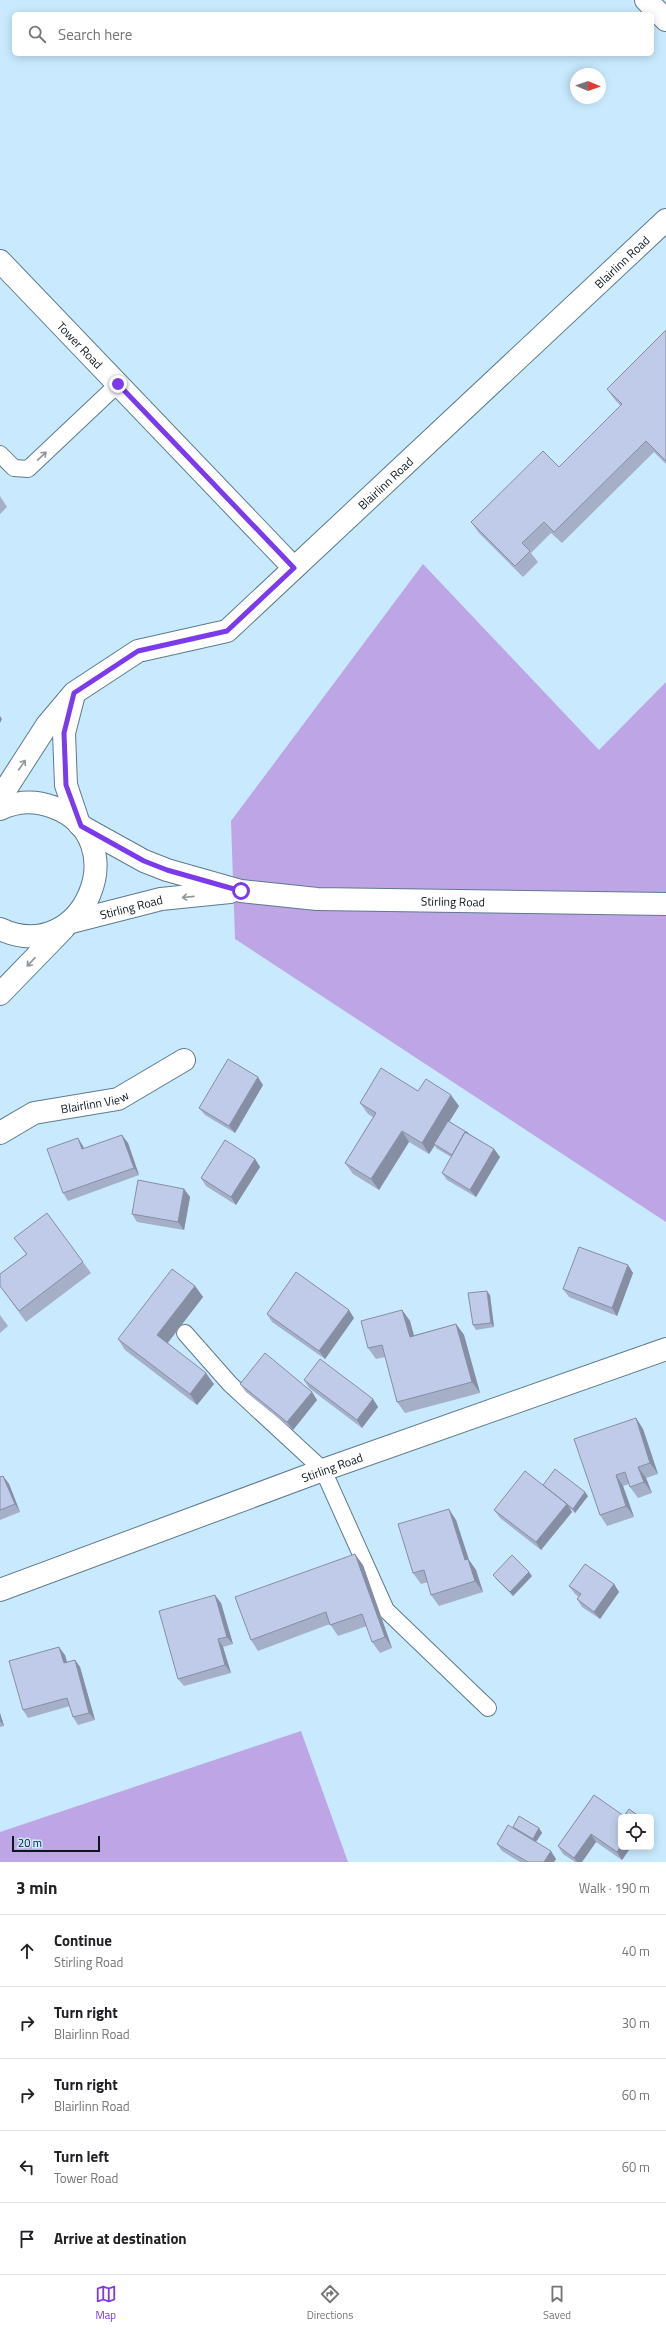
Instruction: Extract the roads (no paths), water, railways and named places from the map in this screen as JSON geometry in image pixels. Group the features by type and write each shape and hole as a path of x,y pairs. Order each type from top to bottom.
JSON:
{"street":[{"path":"646,0 666,20"},
{"name":"Blairlinn Road","path":"0,798 47,725 74,693 138,651 227,631 666,220"},
{"name":"Tower Road","path":"0,261 294,568"},
{"path":"0,994 69,923 90,896 96,877 92,847 80,825 66,785 64,733 74,693"},
{"path":"0,809 14,803 39,802 64,811 80,825"},
{"name":"Stirling Road","path":"80,825 144,861 167,870 241,891 317,899 666,904"},
{"name":"Stirling Road","path":"0,928 13,934 34,936 57,930 69,923 161,899 241,891"},
{"name":"Blairlinn View","path":"0,1133 34,1113 118,1099 184,1060"},
{"name":"Stirling Road","path":"0,1590 323,1470 666,1349"}],"lane":[{"path":"0,454 14,468 28,469 118,384"},
{"path":"185,1333 230,1384 323,1470 386,1610 488,1708"}]}
